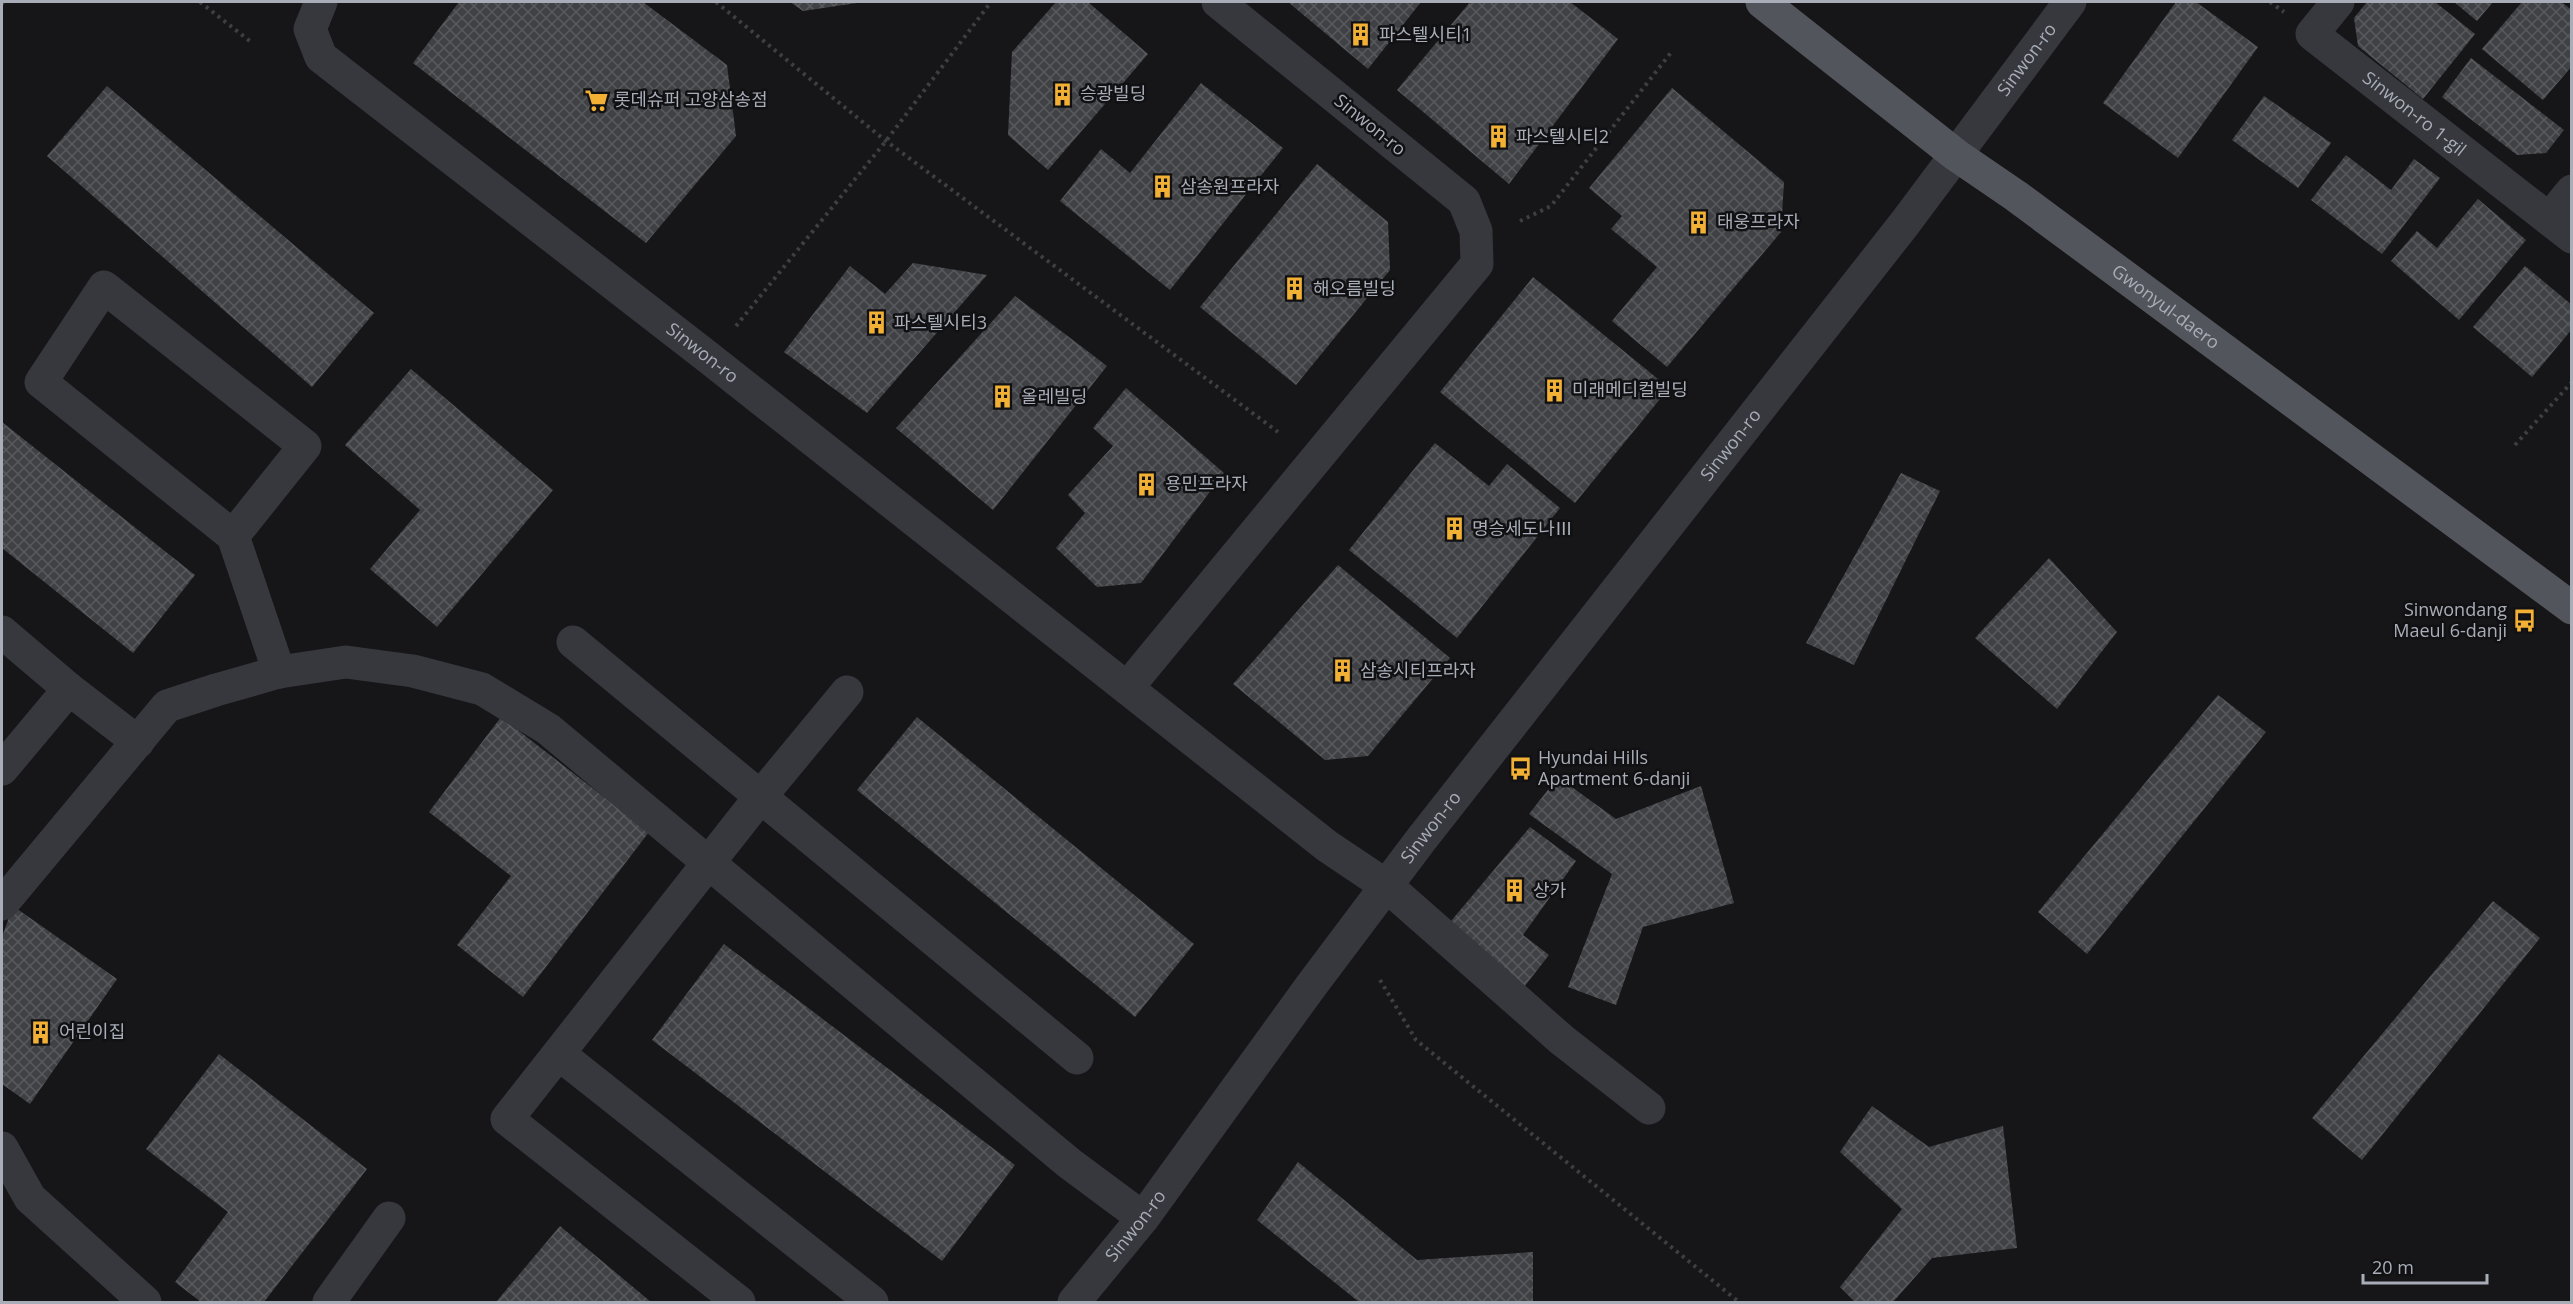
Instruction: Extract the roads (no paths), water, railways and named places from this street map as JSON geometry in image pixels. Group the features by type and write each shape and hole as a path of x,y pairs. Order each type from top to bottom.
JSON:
{"main road":[{"name":"Gwonyul-daero","path":"1762,2 1956,155 2026,203 2571,608"}],"street":[{"name":"Sinwon-ro","path":"321,2 310,28 321,57 719,366 1328,846 1388,887"},
{"name":"Sinwon-ro","path":"1127,688 1477,264 1476,231 1464,201 1218,2"},
{"name":"Sinwon-ro","path":"1074,1302 1143,1218 1420,841 1956,155 2070,2"},
{"name":"Sinwon-ro 1-gil","path":"2338,2 2312,34 2560,228 2571,190"},
{"path":"233,536 305,446 104,287 41,382 233,536 279,672"},
{"path":"2,632 69,689 138,742"},
{"path":"573,642 1077,1058"},
{"path":"2,904 167,706 279,672 346,662 413,671 482,689 548,729 1060,1156 1143,1218"},
{"path":"2,769 69,689"},
{"path":"740,1302 507,1119 761,796 847,692"},
{"path":"1388,887 1562,1040 1649,1108"},
{"path":"559,1054 872,1302"},
{"path":"2,1148 30,1198 145,1302"},
{"path":"329,1302 389,1218"}],"place":[{"name":"파스텔시티1","path":"1361,35"},
{"name":"승광빌딩","path":"1062,94"},
{"name":"롯데슈퍼 고양삼송점","path":"596,100"},
{"name":"파스텔시티2","path":"1498,137"},
{"name":"삼송원프라자","path":"1162,187"},
{"name":"태웅프라자","path":"1699,222"},
{"name":"해오름빌딩","path":"1295,289"},
{"name":"파스텔시티3","path":"876,323"},
{"name":"미래메디컬빌딩","path":"1554,390"},
{"name":"올레빌딩","path":"1003,397"},
{"name":"용민프라자","path":"1147,484"},
{"name":"명승세도나Ⅲ","path":"1454,529"},
{"name":"Sinwondang Maeul 6-danji","path":"2525,620"},
{"name":"삼송시티프라자","path":"1342,671"},
{"name":"Hyundai Hills Apartment 6-danji","path":"1520,768"},
{"name":"상가","path":"1515,891"},
{"name":"어린이집","path":"41,1032"}]}
